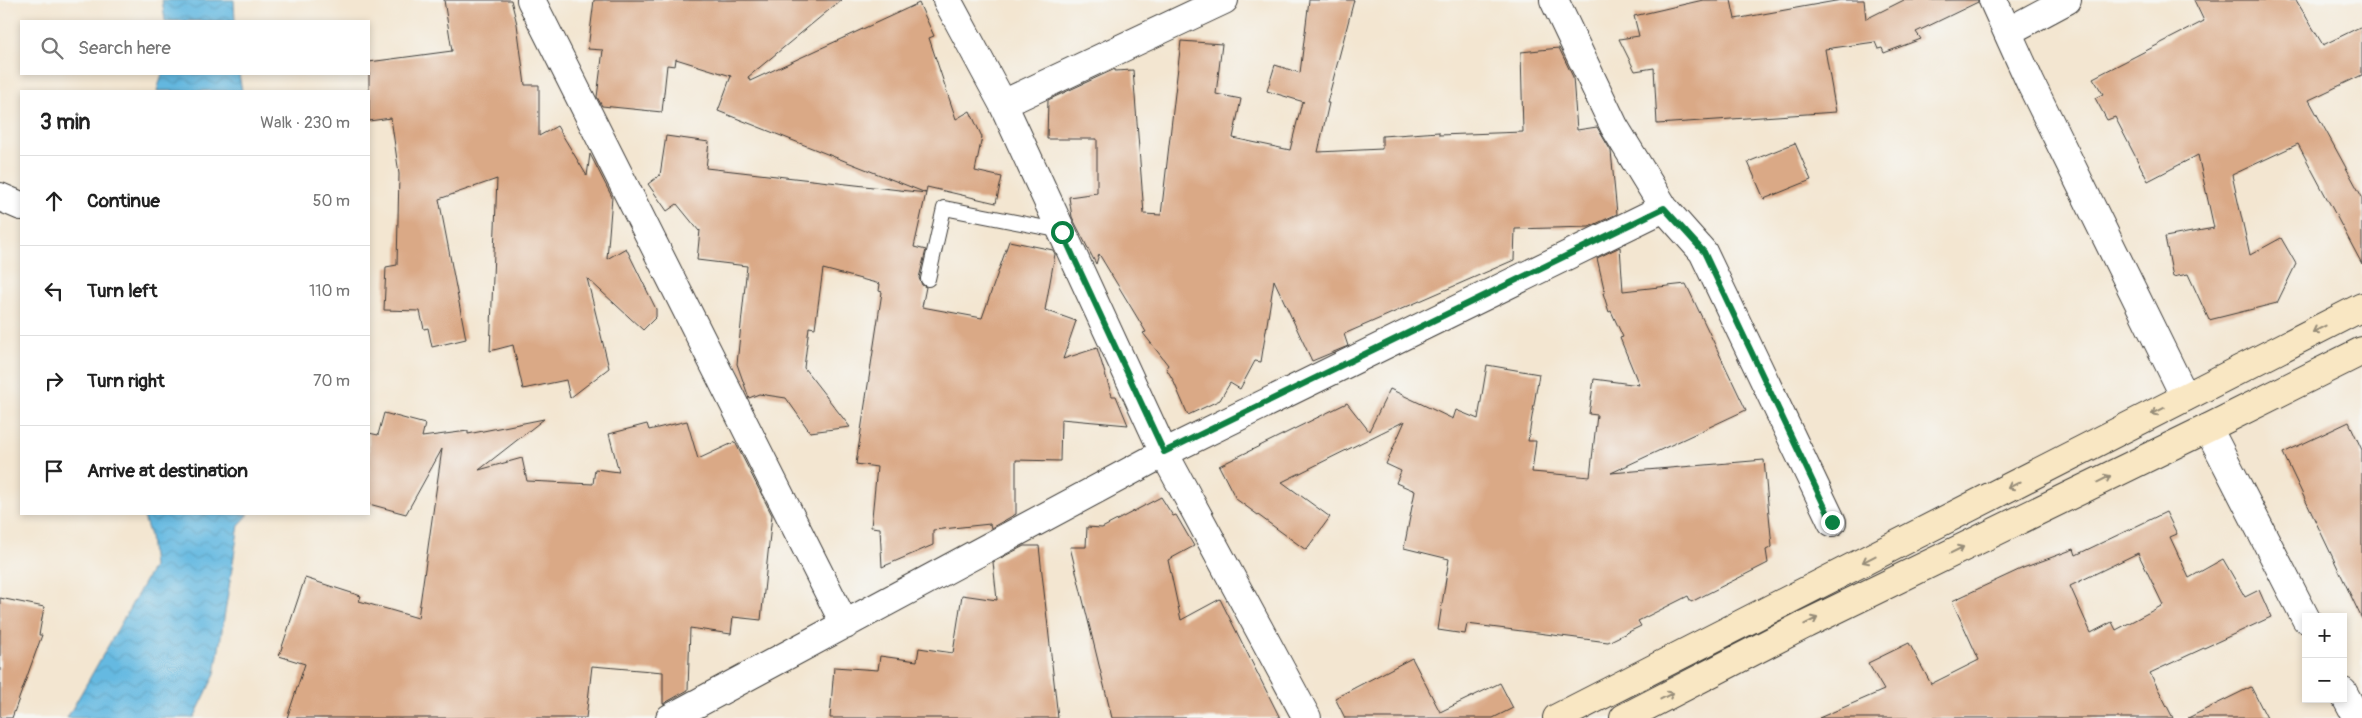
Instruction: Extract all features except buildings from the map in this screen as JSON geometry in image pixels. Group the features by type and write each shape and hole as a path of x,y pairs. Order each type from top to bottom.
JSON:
{"street":[{"path":"531,0 845,625"},
{"path":"947,0 1003,104 1164,452 1307,718"},
{"path":"1003,104 1224,0"},
{"path":"1554,0 1614,126 1664,208 1704,252 1832,522"},
{"path":"1994,0 2030,82 2185,397"},
{"path":"2009,31 2067,0"},
{"path":"0,197 20,206"},
{"path":"670,718 1164,452 1664,208"},
{"path":"1557,718 2362,306"},
{"path":"1624,718 1806,624 2208,428 2362,350"},
{"path":"2208,428 2303,613"},
{"path":"2347,699 2357,718"}],"lane":[{"path":"928,279 944,208 1062,232"}],"water":[{"path":"162,0 234,0 235,20 165,20"},
{"path":"162,75 239,75 242,90 157,90"},
{"path":"143,515 248,515 239,525 215,674 194,718 67,718 153,567 150,536"}],"route":[{"path":"1062,232 1164,452 1664,208 1704,252 1832,522"}]}
